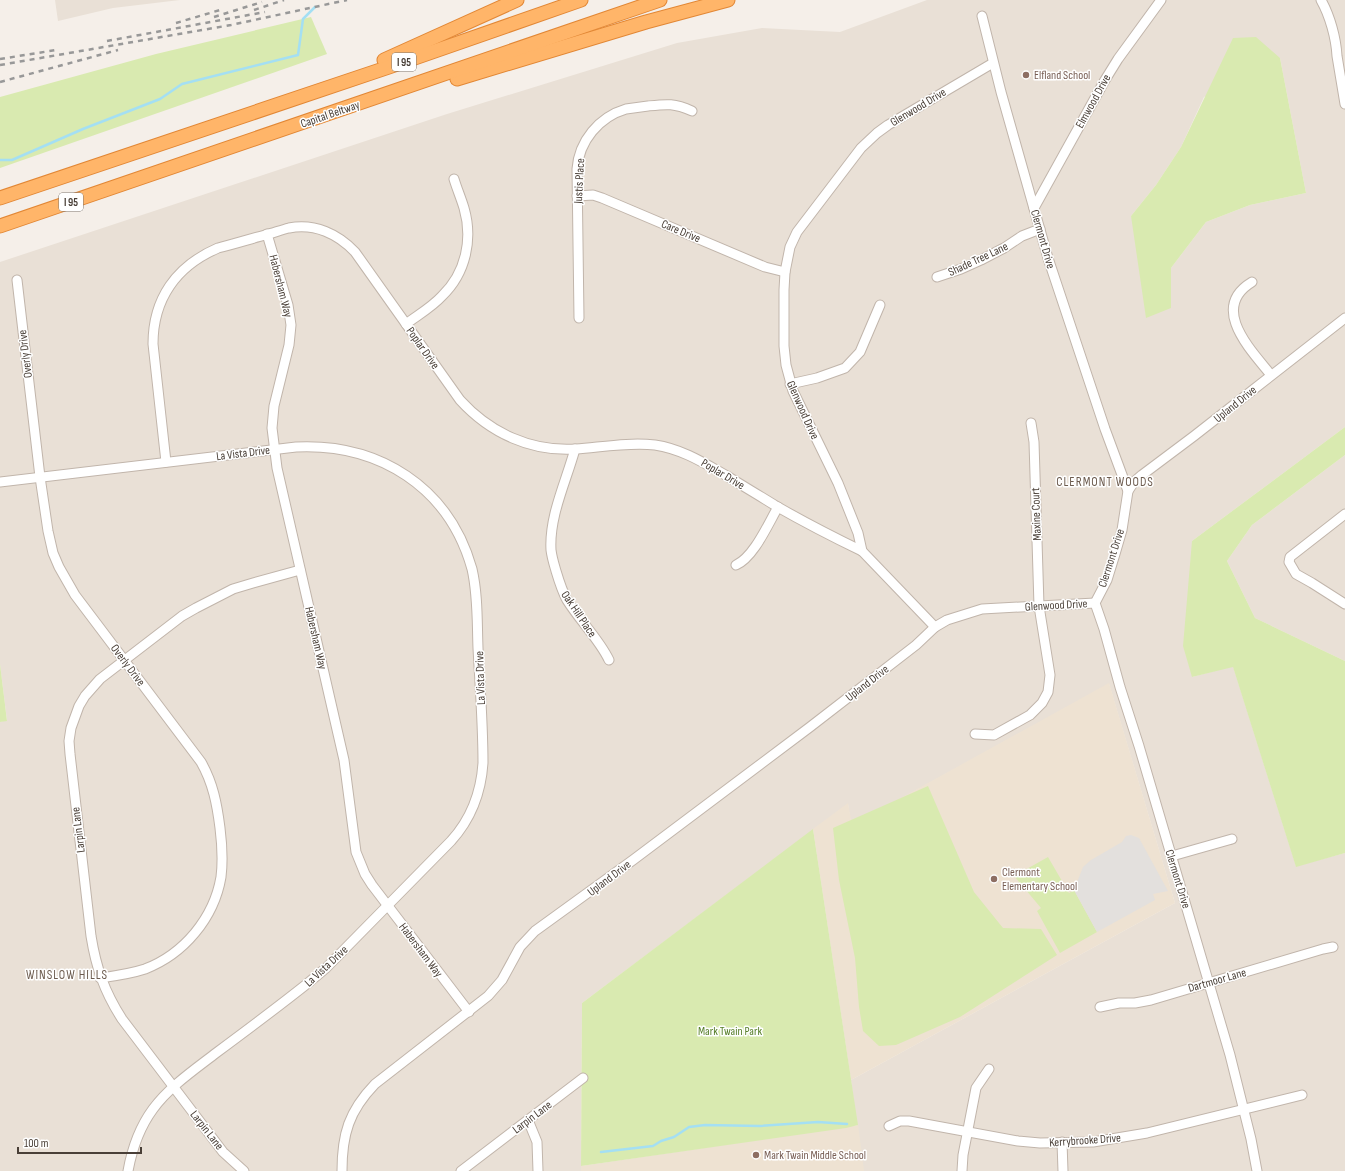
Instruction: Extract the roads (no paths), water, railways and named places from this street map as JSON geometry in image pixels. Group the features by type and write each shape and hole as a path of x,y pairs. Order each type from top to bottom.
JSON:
{"highway":[{"path":"226,121 373,66 517,0"},
{"name":"I 95","path":"0,198 389,67 581,0"},
{"name":"Capital Beltway","path":"0,226 660,0"},
{"path":"321,117 470,75 646,22 728,0"}],"street":[{"name":"Elmwood Drive","path":"1034,208 1104,80 1162,0"},
{"path":"1321,0 1332,27 1345,104"},
{"name":"Clermont Drive","path":"982,16 993,63 1048,258 1105,429 1128,491 1122,530 1115,554 1107,580 1095,603 1172,856 1230,1055 1258,1171"},
{"name":"Glenwood Drive","path":"862,551 858,533 838,484 790,384 784,346 785,272 790,247 797,232 868,141 888,125 993,63"},
{"name":"Justis Place","path":"579,318 577,169 580,151 589,134 603,120 613,114 626,110 663,104 679,105 692,110"},
{"path":"406,324 443,296 455,281 463,263 468,244 468,224 454,179"},
{"name":"Care Drive","path":"577,196 593,196 602,198 765,267 785,272"},
{"name":"Poplar Drive","path":"166,462 153,344 155,321 161,301 168,289 176,277 185,268 198,258 218,248 289,228 305,227 324,230 342,240 355,252 460,400 482,421 503,434 526,443 553,448 574,449 634,444 654,445 673,449 698,459 778,507 862,551"},
{"name":"Shade Tree Lane","path":"937,277 981,260 1004,248 1022,236 1040,229"},
{"name":"Habersham Way","path":"267,234 288,305 290,325 289,346 274,406 272,428 274,449 277,468 344,760 356,852 365,874 468,1012"},
{"name":"Overly Drive","path":"17,280 40,477 48,531 53,552 59,567 75,595 195,751 207,772 213,787 222,844 222,866 218,888 211,908 198,928 183,946 167,958 146,968 134,972 100,978"},
{"path":"1252,282 1246,286 1236,298 1233,314 1234,320 1241,337 1271,375"},
{"path":"790,384 817,378 845,368 860,352 880,305"},
{"name":"Upland Drive","path":"1128,491 1134,482 1142,475 1345,318"},
{"name":"Maxine Court","path":"975,734 994,735 1030,715 1042,703 1048,692 1050,675 1039,606 1034,442 1031,423"},
{"name":"La Vista Drive","path":"0,482 274,449 310,446 340,449 369,456 398,470 424,490 445,514 462,541 472,570 476,600 483,753 479,789 470,813 457,834 326,968 185,1078 158,1102 145,1122 134,1147 128,1171"},
{"name":"Oak Hill Place","path":"574,449 553,521 551,539 552,558 558,580 566,598 592,636 601,646 609,660"},
{"path":"736,565 750,554 778,507"},
{"path":"1345,514 1290,557 1289,562 1296,574 1345,604"},
{"path":"862,551 935,627"},
{"name":"Larpin Lane","path":"244,1171 224,1152 122,1018 109,998 100,978 91,936 72,773 70,741 74,717 85,696 100,679 182,616 212,599 233,590 300,570"},
{"name":"Glenwood Drive","path":"935,627 947,620 982,609 1095,603"},
{"name":"Upland Drive","path":"342,1171 342,1154 346,1131 353,1112 366,1093 375,1084 488,996 502,980 520,947 535,931 574,904 810,727 916,645 935,627"},
{"path":"1172,856 1232,839"},
{"name":"Dartmoor Lane","path":"1100,1007 1119,1003 1144,1001 1333,947"},
{"path":"962,1171 963,1155 976,1088 989,1069"},
{"name":"Larpin Lane","path":"461,1171 583,1078"},
{"name":"Kerrybrooke Drive","path":"889,1126 900,1121 909,1120 1018,1141 1040,1143 1092,1142 1127,1137 1302,1095"},
{"path":"528,1120 537,1142 538,1171"},
{"path":"1062,1142 1063,1171"}],"waterway":[{"path":"0,160 12,160 83,129 160,99 182,84 298,55 303,19 315,7"},
{"path":"601,1152 653,1146 661,1141 674,1137 689,1127 705,1125 760,1126 818,1122 847,1124"}],"railway":[{"path":"254,10 284,0"},
{"path":"0,65 231,25 347,0"},
{"path":"214,17 262,2"},
{"path":"176,23 220,10"},
{"path":"107,41 265,12"},
{"path":"0,59 56,50"},
{"path":"0,82 118,50"}],"place":[{"name":"Elfland School","path":"1026,75"},
{"name":"Clermont Elementary School","path":"994,879"},
{"name":"Mark Twain Middle School","path":"756,1155"}],"district":[{"name":"CLERMONT WOODS","path":"1105,481"},
{"name":"WINSLOW HILLS","path":"67,974"}],"park label":[{"name":"Mark Twain Park","path":"730,1031"}]}
